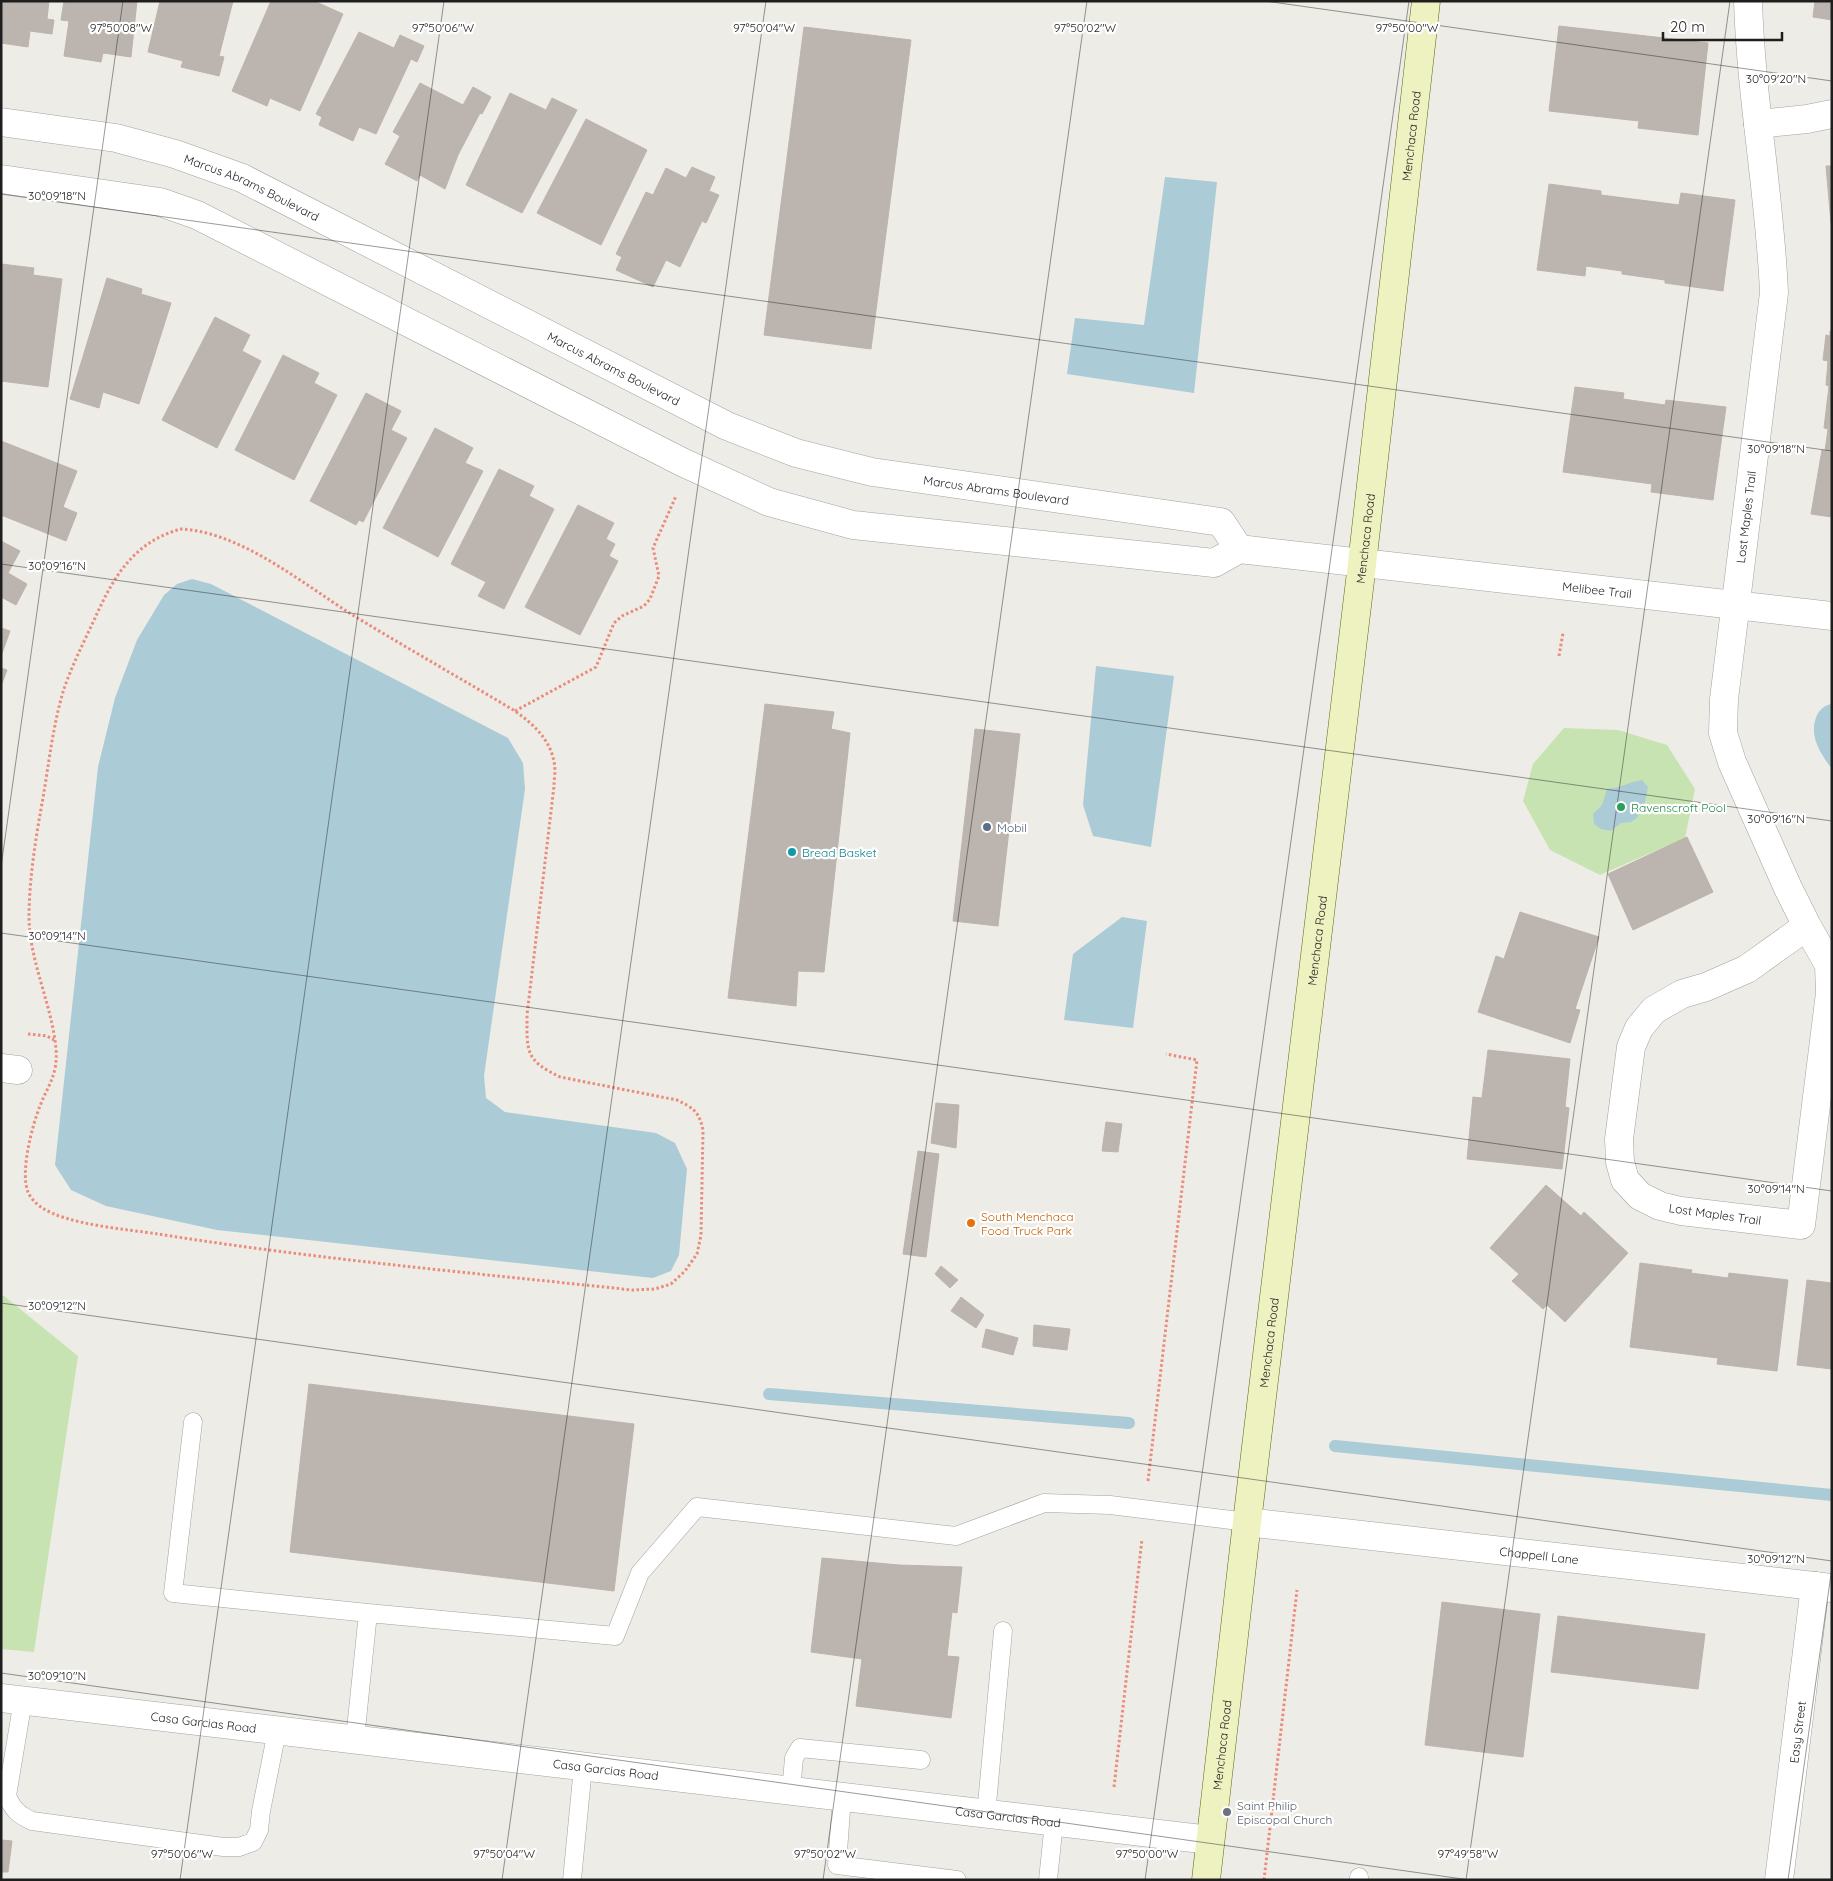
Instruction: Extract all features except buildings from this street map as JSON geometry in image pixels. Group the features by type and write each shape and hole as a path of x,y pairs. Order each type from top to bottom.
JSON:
{"main road":[{"name":"Menchaca Road","path":"1206,1880 1362,564 1426,1"}],"street":[{"name":"Lost Maples Trail","path":"1748,1 1749,43 1772,244 1774,293 1724,699 1724,733 1732,762 1788,888 1829,964 1830,993 1801,1225 1681,1211 1660,1206 1640,1196 1625,1180 1620,1162 1619,1139 1631,1047 1639,1028 1654,1010 1682,994 1706,987 1747,969 1807,926"},
{"path":"1758,124 1807,119 1832,114"},
{"name":"Marcus Abrams Boulevard","path":"1,122 116,138 175,154 242,178 727,426 796,453 872,472 1221,522 1240,549"},
{"path":"1,179 160,202 197,215 682,462 769,502 853,525 1214,563 1240,549 1362,564"},
{"name":"Melibee Trail","path":"1362,564 1832,616"},
{"name":"Chappell Lane","path":"1247,1522 1823,1587"},
{"name":"Easy Street","path":"1779,1880 1823,1587"},
{"name":"Casa Garcias Road","path":"12,1699 1210,1840"}],"lane":[{"path":"193,1422 173,1593 368,1613 615,1636 640,1573 697,1507 956,1536 1044,1503 1110,1505 1247,1522"},
{"path":"355,1740 368,1613"},
{"path":"986,1815 1003,1631"},
{"path":"12,1699 7,1796 12,1808 20,1815 32,1821 223,1848 239,1847 253,1842 259,1830 277,1731"},
{"path":"791,1792 794,1758 800,1748 921,1760"},
{"path":"572,1880 583,1767"},
{"path":"842,1797 837,1865 957,1880"},
{"path":"1048,1880 1054,1822"}],"path":[{"path":"515,711 596,667 614,623 622,616 644,606 650,599 659,576 653,548 677,493"},
{"path":"40,1105 27,1159 25,1177 28,1194 38,1206 56,1215 92,1224 254,1249 632,1290 655,1289 671,1284 685,1271 697,1254 701,1236 703,1130 700,1119 693,1108 677,1100 560,1077 543,1069 531,1058 527,1042 527,1015 554,786 554,763 548,744 535,725 515,711 351,614 266,558 198,530 180,529 160,536 139,551 121,571 106,594 64,689 52,739 36,836 29,917 32,942 55,1041 56,1068"},
{"path":"1560,656 1563,634"},
{"path":"28,1034 47,1036 55,1041"},
{"path":"1114,1787 1197,1060 1166,1054"},
{"path":"1264,1880 1297,1590"}],"green space":[{"path":"1564,728 1618,730 1667,745 1695,789 1685,838 1600,875 1550,850 1523,801 1533,764"},
{"path":"1,1296 4,1296 78,1356 34,1652 1,1649"}],"water":[{"path":"1165,177 1217,182 1194,393 1067,374 1075,318 1144,325"},
{"path":"192,579 211,584 508,738 523,763 525,789 484,1076 486,1098 505,1112 656,1133 675,1143 687,1169 679,1255 671,1271 653,1278 217,1230 106,1206 71,1190 55,1165 98,767 115,698 137,640 164,595 177,584"},
{"path":"1096,666 1174,676 1151,847 1093,836 1083,805"},
{"path":"1832,704 1832,769 1823,757 1817,744 1814,730 1818,713 1825,706"},
{"name":"Ravenscroft Pool","path":"1642,780 1648,787 1645,802 1637,818 1631,822 1621,823 1611,831 1601,829 1594,824 1593,814 1602,805 1607,789"},
{"path":"1122,917 1147,921 1133,1028 1064,1020 1073,954"}],"waterway":[{"path":"769,1394 1129,1423"},
{"path":"1335,1446 1832,1495"}],"place":[{"name":"Ravenscroft Pool","path":"1621,807"},
{"name":"Mobil","path":"987,827"},
{"name":"Bread Basket","path":"792,852"},
{"name":"South Menchaca Food Truck Park","path":"971,1223"},
{"name":"Saint Philip Episcopal Church","path":"1227,1812"}]}
